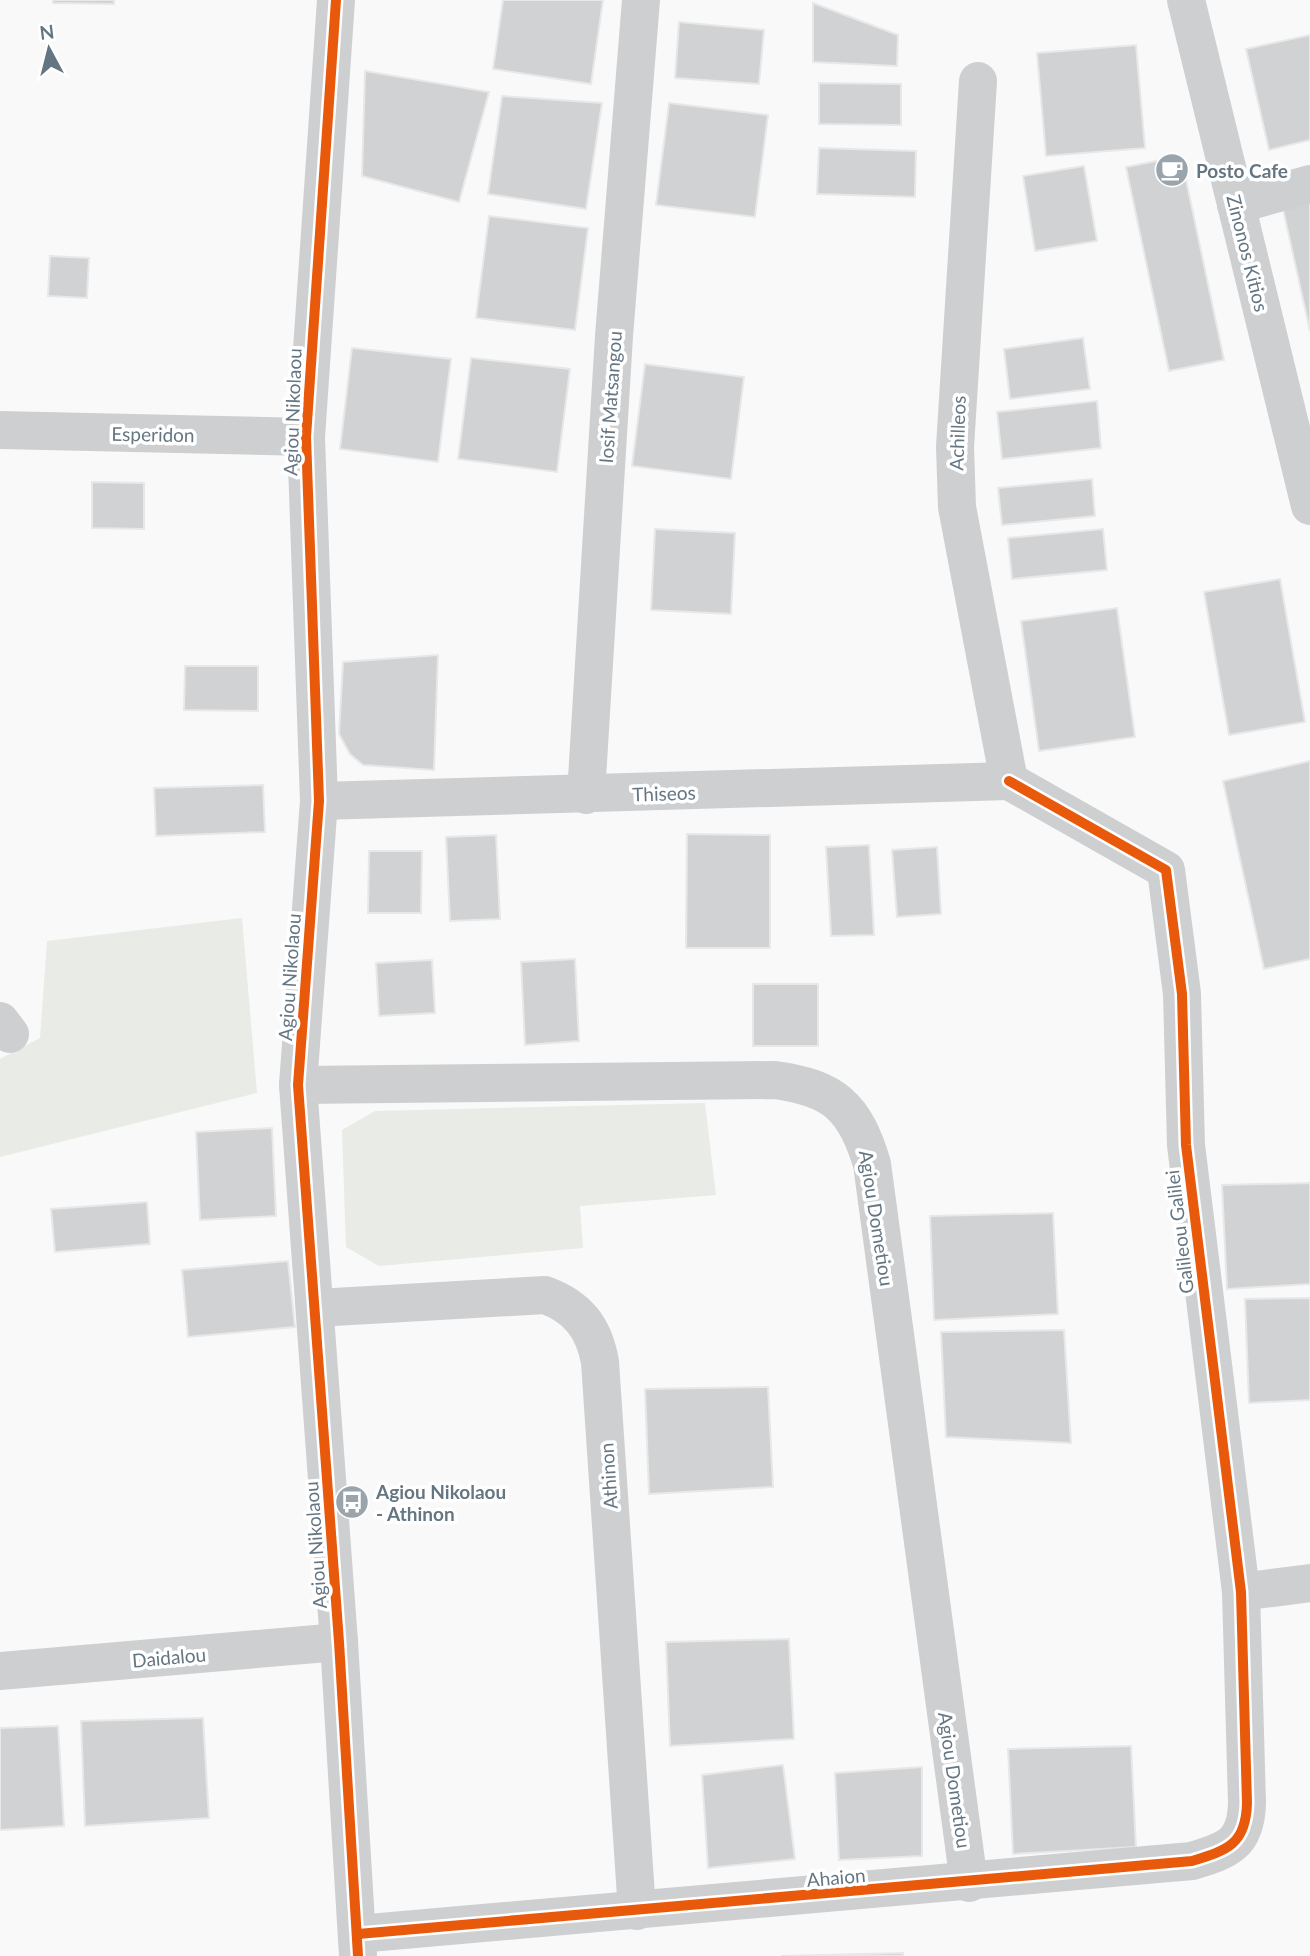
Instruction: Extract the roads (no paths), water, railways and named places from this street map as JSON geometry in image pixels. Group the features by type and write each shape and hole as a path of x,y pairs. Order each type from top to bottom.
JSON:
{"street":[{"name":"Agiou Nikolaou","path":"336,0 306,438 320,802 298,1086 316,1308 358,1945"},
{"name":"Iosif Matsangou","path":"586,794 614,336 640,0"},
{"name":"Zinonos Kitios","path":"1186,0 1310,506"},
{"name":"Achilleos","path":"978,81 955,447 957,507 1009,781"},
{"path":"1236,205 1310,184"},
{"name":"Esperidon","path":"0,430 306,438"},
{"name":"Thiseos","path":"320,802 1009,781"},
{"name":"Galileou Galilei","path":"1009,781 1166,870 1182,993 1186,1145 1241,1592 1247,1768"},
{"name":"Agiou Dometiou","path":"298,1086 775,1080 811,1086 843,1105 856,1123 872,1164 969,1883"},
{"name":"Athinon","path":"316,1308 545,1295 572,1308 591,1331 600,1362 637,1911"},
{"path":"1241,1592 1310,1583"},
{"name":"Daidalou","path":"0,1671 339,1642"},
{"name":"Ahaion","path":"358,1945 637,1911 1192,1861 1222,1852 1239,1838 1247,1824 1247,1768"}],"place":[{"name":"Posto Cafe","path":"1172,170"},
{"name":"Agiou Nikolaou - Athinon","path":"352,1502"}]}
